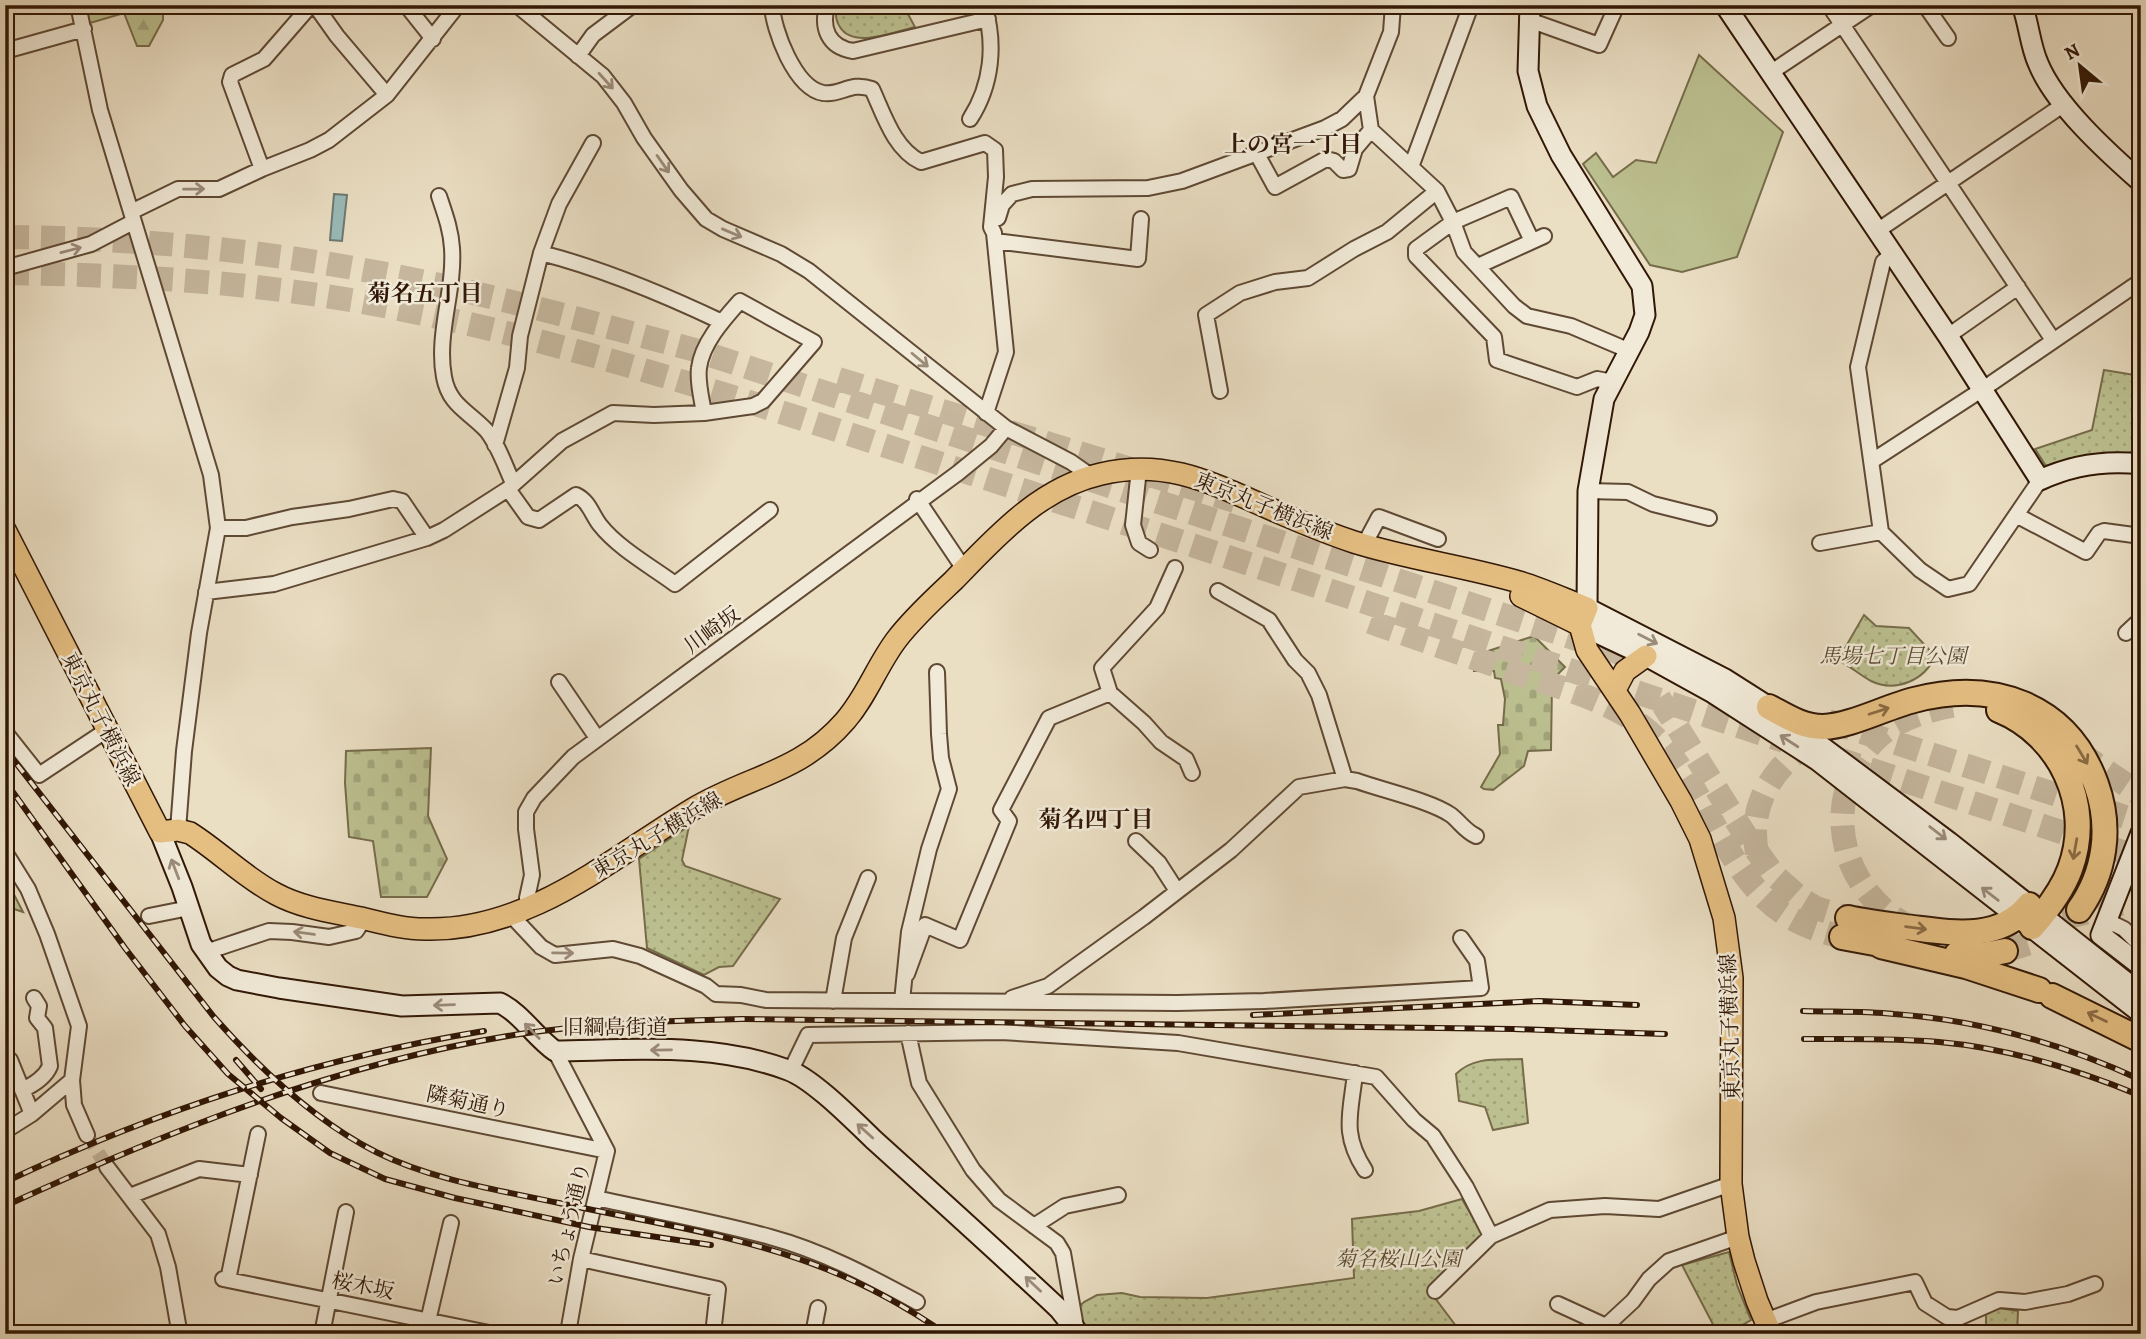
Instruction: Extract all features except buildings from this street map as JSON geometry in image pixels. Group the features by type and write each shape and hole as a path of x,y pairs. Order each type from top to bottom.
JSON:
{"highway":[{"path":"1769,707 1796,722 1822,727 1845,723 1916,700 1959,692 2004,697 2041,712 2058,724 2085,757 2104,813 2101,866 2096,882 2078,910"},
{"path":"1957,705 1997,709 2030,726 2055,753 2072,788 2077,808 2075,850 2063,885 2031,916 1996,928 1970,933 1845,928 1881,946 1966,966 2046,993 2141,1040"},
{"path":"1881,946 1964,954 2005,951"}],"main road":[{"name":"東京丸子横浜線","path":"5,530 107,730 169,831 190,833 258,883 310,907 389,925 429,930 478,924 521,911 566,890 707,801 794,764 821,745 856,707 901,634 1001,532 1061,488 1091,476 1139,469 1171,470 1199,477 1268,508 1364,545 1520,582 1583,616 1587,650 1654,753 1700,839 1724,918 1732,978 1731,1184 1738,1237 1750,1282 1768,1327"},
{"path":"1615,690 1625,671 1647,656"}],"street":[{"path":"78,5 100,110 211,475 218,528 169,831"},
{"path":"262,169 230,82 232,75 264,60 313,5 387,95"},
{"path":"406,5 433,38"},
{"path":"5,268 91,244 178,189 219,189 329,140 387,95 458,5"},
{"path":"517,5 603,76 681,190 706,219 781,254 809,271 1006,428 1071,462 1091,476"},
{"path":"578,56 593,35 633,5"},
{"path":"772,5 772,17 779,42 811,88 821,93 861,85 872,89 895,137 908,156 921,162 985,143 995,150 996,177 991,227 995,237 1006,352 986,413"},
{"path":"827,5 824,22 832,40 840,48 853,51 986,12 991,57 983,97 970,118"},
{"path":"995,237 1002,205 1012,194 1032,189 1148,188 1182,181 1325,128 1342,119 1366,96 1391,32 1393,5"},
{"path":"1410,167 1471,5"},
{"path":"1583,616 1588,491 1604,399 1639,332 1644,315 1642,286 1561,155 1537,106 1528,71 1530,13 1599,45 1617,5"},
{"path":"1725,5 1948,336 2040,480"},
{"path":"1829,5 2053,340"},
{"path":"1770,73 1872,5"},
{"path":"1925,5 1948,38"},
{"path":"2022,5 2037,62 2063,105 2141,182"},
{"path":"5,51 84,29"},
{"path":"1366,96 1371,130 1437,191 1464,252 1527,316 1571,326 1630,351"},
{"path":"1877,231 2063,105"},
{"path":"1257,154 1275,187 1326,159 1334,160 1343,170 1349,169 1355,149 1371,130"},
{"path":"495,444 517,368 520,336 541,253 559,204 593,143"},
{"path":"1220,391 1206,315 1240,293 1275,282 1308,278 1354,249 1388,232 1437,191"},
{"path":"439,196 451,230 453,251 442,340 444,378 456,405 486,430 495,444 511,486 528,517 539,520 576,495 583,498 600,526 675,584 770,510"},
{"path":"1478,266 1538,239 1511,197 1453,222 1416,249 1416,257 1494,337 1497,360 1577,387 1597,379 1613,382"},
{"path":"995,237 1138,259 1142,219"},
{"path":"541,253 579,263 653,290 722,322"},
{"path":"1892,254 1883,262 1858,367 1881,532 1920,570 1948,589 1969,584 2018,516 2040,480 2084,465 2105,462 2141,464"},
{"path":"1872,461 2141,281"},
{"path":"1948,336 2018,287"},
{"path":"206,592 274,584 427,538 444,530 511,486 562,440 613,413 704,413 753,406 762,401 814,342 740,301 706,347 699,368 704,413"},
{"name":"川崎坂","path":"521,911 532,875 526,811 534,798 573,757 773,612 991,446 1006,428"},
{"path":"1139,469 1133,525 1139,543 1150,550"},
{"path":"1588,491 1628,492 1653,504 1709,518"},
{"path":"218,528 246,528 393,499 402,501 427,538"},
{"path":"918,500 964,569"},
{"path":"2018,516 2086,552 2099,533 2104,531 2141,536"},
{"path":"1364,545 1379,517 1438,539"},
{"path":"1820,543 1881,532"},
{"path":"1175,568 1157,608 1102,668 1110,693 1161,742 1186,759 1192,773"},
{"path":"1218,591 1269,620 1295,660 1308,673 1319,695 1345,779"},
{"path":"1583,616 1713,693 1817,760 2031,916"},
{"path":"1583,616 1725,679 1769,707 1874,784 2086,961 2141,1013"},
{"path":"2126,633 2141,620"},
{"path":"902,1001 907,974 909,932 929,849 950,789 940,746 937,672"},
{"path":"559,682 597,738"},
{"path":"907,974 925,925 960,940 1009,821 1002,810 1049,718 1110,693"},
{"path":"5,732 39,775 107,730"},
{"path":"1001,1002 1048,986 1231,850 1299,787 1345,779 1437,808 1452,816 1466,831 1476,836"},
{"name":"旧綱島街道","path":"169,831 189,908 206,952 228,976 279,988 402,1006 500,1003 510,1008 555,1051 700,1050 745,1057 790,1070 828,1097 1059,1309 1077,1331"},
{"path":"2141,833 2101,935 2141,966"},
{"path":"1136,841 1159,863 1177,891"},
{"path":"5,852 27,889 47,934 79,1026 71,1082 74,1105 87,1135"},
{"path":"833,1001 844,939 868,878"},
{"path":"149,916 189,908"},
{"path":"521,911 541,947 555,955 613,950 640,957 706,986 716,994 766,1000 1214,1002 1481,988 1477,961 1461,938"},
{"path":"206,952 269,931 329,937 356,932 364,919"},
{"path":"2106,920 2124,929 2140,944"},
{"path":"2086,961 2141,994"},
{"path":"22,1090 35,1084 50,1066 45,1028 37,1018 39,1006 34,998"},
{"path":"790,1070 808,1035 1000,1032 1178,1043 1376,1077 1414,1120 1433,1136 1466,1187 1491,1236"},
{"path":"908,1033 919,1083 973,1170 999,1200 1057,1243 1063,1253 1077,1331"},
{"name":"いちょう通り","path":"555,1051 607,1151 581,1259 568,1334"},
{"path":"5,1060 10,1060 32,1114"},
{"path":"50,1066 55,1066 71,1082"},
{"path":"1355,1073 1349,1130 1353,1152 1365,1170"},
{"path":"5,1131 32,1114 71,1082"},
{"name":"隣菊通り","path":"321,1093 607,1151"},
{"path":"130,1196 191,1170 250,1175 258,1134"},
{"path":"107,1167 159,1234 171,1268 177,1334"},
{"name":"桜木坂","path":"250,1175 225,1280 428,1325 494,1334"},
{"path":"1435,1291 1491,1236 1550,1210 1605,1206 1659,1209 1731,1184"},
{"path":"1034,1226 1065,1206 1118,1195"},
{"path":"596,1198 781,1240 858,1270 917,1302"},
{"path":"322,1334 346,1212"},
{"path":"428,1325 451,1223"},
{"path":"1558,1304 1606,1326 1669,1261 1738,1237"},
{"path":"581,1259 718,1289 713,1334"},
{"path":"1768,1327 1815,1303 1915,1282 1924,1303 1947,1317 1958,1318 1999,1300 2025,1302 2068,1294 2095,1284"},
{"path":"813,1334 818,1308"},
{"path":"559,1334 568,1334"}],"green space":[{"path":"85,5 163,5 163,20 149,46 137,46 124,13 90,23"},
{"path":"837,5 903,5 915,27 874,37 854,37 846,34 838,24"},
{"path":"1699,55 1783,132 1737,257 1682,272 1650,265 1583,164 1596,153 1613,177 1636,160 1656,163"},
{"path":"2104,370 2141,376 2141,456 2089,456 2046,466 2035,449 2092,430"},
{"name":"馬場七丁目公園","path":"1864,615 1876,626 1909,628 1935,656 1924,672 1909,682 1890,686 1871,681 1838,660"},
{"path":"1534,636 1565,667 1552,684 1551,750 1528,751 1524,766 1493,790 1484,789 1481,787 1500,754 1498,725 1503,725 1505,699 1501,679 1495,678 1494,671 1474,671 1474,657"},
{"path":"431,748 428,816 447,859 427,897 381,897 373,841 349,837 345,783 346,751"},
{"path":"689,826 682,860 685,866 780,899 733,966 719,967 704,975 647,948 639,859"},
{"path":"5,877 23,912 5,906"},
{"path":"1522,1059 1528,1123 1493,1130 1485,1107 1459,1101 1456,1074 1478,1062"},
{"name":"菊名桜山公園","path":"1462,1199 1483,1235 1429,1290 1462,1334 1088,1334 1075,1310 1097,1295 1122,1293 1140,1297 1207,1298 1354,1278 1352,1219 1419,1211"},
{"path":"1729,1252 1737,1285 1751,1320 1739,1327 1741,1334 1718,1334 1682,1265"},
{"path":"1999,1308 2018,1311 2017,1334 1986,1334 1986,1313"}],"water":[{"path":"334,194 347,195 342,241 330,240"}],"tunnel":[{"path":"5,237 151,243 247,252 343,266 505,300 695,350 1644,661"},
{"path":"5,273 148,278 290,291 384,306 536,340 686,382 834,429 1784,741"},
{"path":"838,379 1235,501"},
{"path":"1370,622 1587,697 1630,718 1664,747 1682,770 1727,847 1761,894 1797,921 1842,937"},
{"path":"1659,698 1744,833 1774,875 1801,899 1816,908 1848,918"},
{"path":"1914,929 1889,914 1869,894 1854,871 1845,845 1842,818 1846,791 1856,765 1883,733 1912,717 1957,705"},
{"path":"1828,721 2141,822"},
{"path":"1757,853 1756,817 1768,786 1789,759 1817,739"},
{"path":"2077,751 2141,795"},
{"path":"1835,758 2141,858"},
{"path":"2028,927 2141,899"},
{"path":"2005,951 2042,939 2057,929"},
{"path":"87,1135 107,1167"}],"railway":[{"path":"5,749 214,1017 289,1092 353,1139 397,1162 442,1177 694,1230 794,1257 873,1290 946,1334"},
{"path":"5,781 125,948 185,1026 228,1074 281,1118 330,1153 385,1179 455,1198 589,1227 711,1245"},
{"path":"1253,1015 1539,1001 1637,1005"},
{"path":"1803,1011 1894,1014 1989,1028 2082,1055 2141,1080"},
{"path":"5,1206 193,1126 321,1081 453,1046 575,1027 742,1019 1513,1029 1665,1034"},
{"path":"5,1182 121,1132 239,1090 360,1056 484,1031"},
{"path":"1804,1039 1922,1041 1991,1049 2067,1069 2141,1096"},
{"path":"236,1060 261,1089"}],"district":[{"name":"上の宮一丁目","path":"1293,144"},
{"name":"菊名五丁目","path":"425,293"},
{"name":"菊名四丁目","path":"1096,819"}]}
